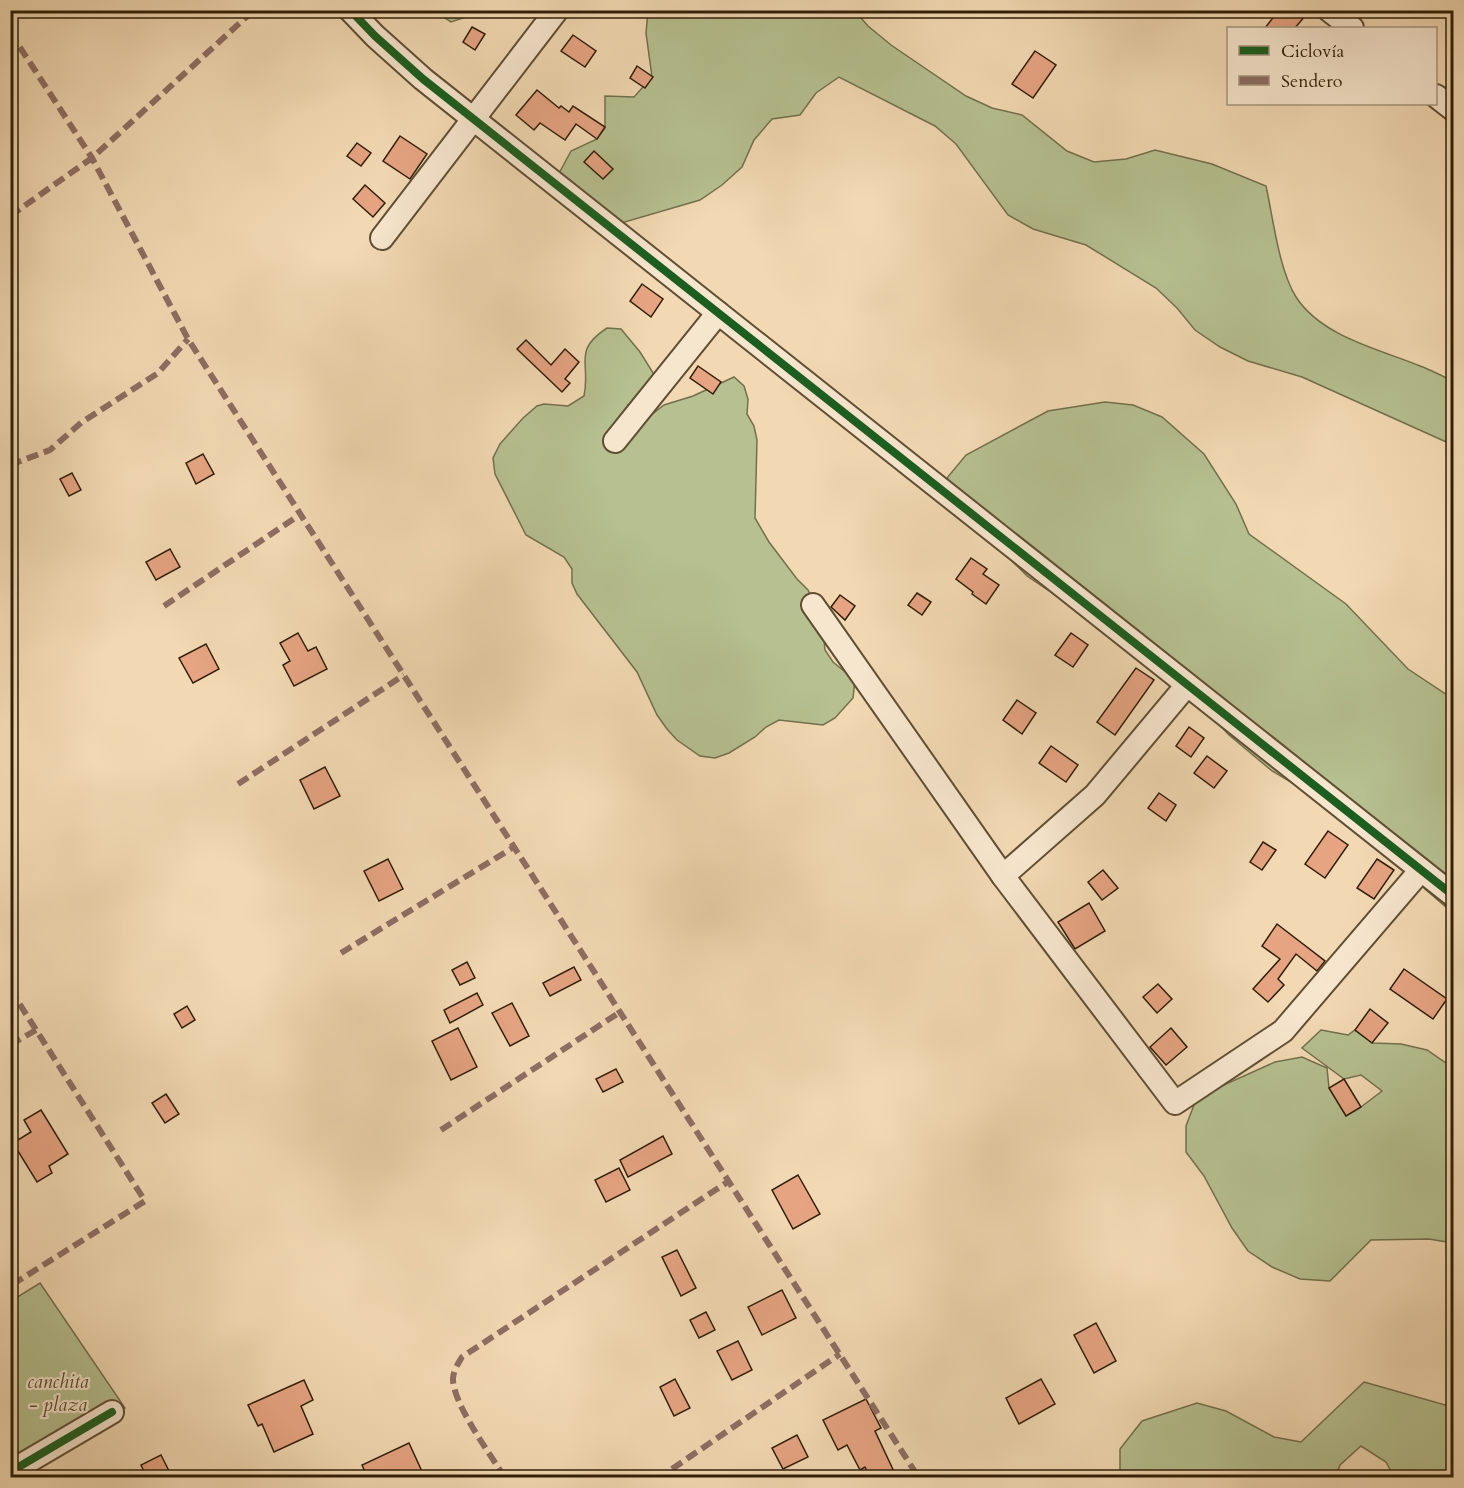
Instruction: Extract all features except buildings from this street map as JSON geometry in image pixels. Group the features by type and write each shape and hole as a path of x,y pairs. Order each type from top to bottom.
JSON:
{"street":[{"path":"350,10 407,65 473,119 1454,896"},
{"path":"382,238 557,10"},
{"path":"1329,10 1351,27"},
{"path":"1437,97 1454,110"},
{"path":"615,441 718,313"},
{"path":"813,605 1003,876 1175,1103 1284,1031 1421,870"},
{"path":"1003,876 1095,795 1187,685"},
{"path":"10,1472 112,1412"}],"green space":[{"path":"434,11 480,11 451,22"},
{"path":"648,11 855,11 868,26 891,45 966,96 992,108 1022,115 1067,151 1094,162 1126,159 1155,150 1212,164 1266,186 1285,273 1296,297 1307,311 1336,332 1453,381 1453,445 1302,377 1248,361 1220,347 1195,330 1156,288 1086,245 1033,229 1008,215 956,144 935,126 839,77 816,93 800,115 772,119 754,140 742,167 700,200 618,224 557,177 571,151 597,139 605,128 605,96 634,97 652,77 646,33"},
{"path":"607,328 621,329 640,352 655,376 641,401 628,405 641,423 664,405 693,396 734,377 744,386 748,399 747,414 754,426 757,440 755,518 769,542 808,590 822,618 825,650 833,662 855,680 853,698 835,718 823,725 779,720 729,753 715,758 700,756 677,740 657,715 637,672 577,594 572,583 572,569 564,557 526,535 495,474 493,458 500,444 537,406 544,404 568,406 584,396 586,351 596,336"},
{"path":"1105,402 1133,405 1162,417 1204,454 1236,504 1249,534 1346,604 1408,669 1453,699 1453,910 1446,907 1425,889 1391,841 1272,771 1229,735 1169,672 1027,576 983,532 947,478 966,455 1048,411"},
{"path":"1321,1030 1348,1035 1355,1030 1373,1043 1401,1044 1427,1050 1453,1068 1453,1243 1429,1239 1371,1240 1330,1281 1300,1279 1272,1267 1248,1251 1232,1228 1204,1176 1186,1152 1186,1126 1197,1097 1275,1062 1302,1057 1327,1068 1329,1088 1346,1116 1382,1091 1361,1075 1344,1079 1302,1048"},
{"name":"canchita - plaza","path":"40,1283 125,1408 11,1478 11,1301"},
{"path":"1364,1382 1445,1405 1453,1402 1453,1477 1394,1477 1386,1462 1361,1446 1340,1465 1336,1477 1121,1478 1120,1449 1142,1421 1197,1403 1226,1411 1274,1437 1301,1442"}],"marked path":[{"path":"10,216 92,158 254,10"},
{"path":"10,32 92,158 188,339 919,1478"},
{"path":"10,465 50,450 82,422 158,373 188,339"},
{"path":"164,606 301,514"},
{"path":"238,784 404,675"},
{"path":"341,953 514,847"},
{"path":"10,989 145,1201 10,1286"},
{"path":"441,1130 620,1012"},
{"path":"10,1045 36,1030"},
{"path":"505,1478 473,1429 454,1389 455,1369 462,1357 729,1181"},
{"path":"672,1469 840,1354"}],"cycle path":[{"path":"350,10 423,79 1454,896"},
{"path":"10,1472 112,1412"}]}
